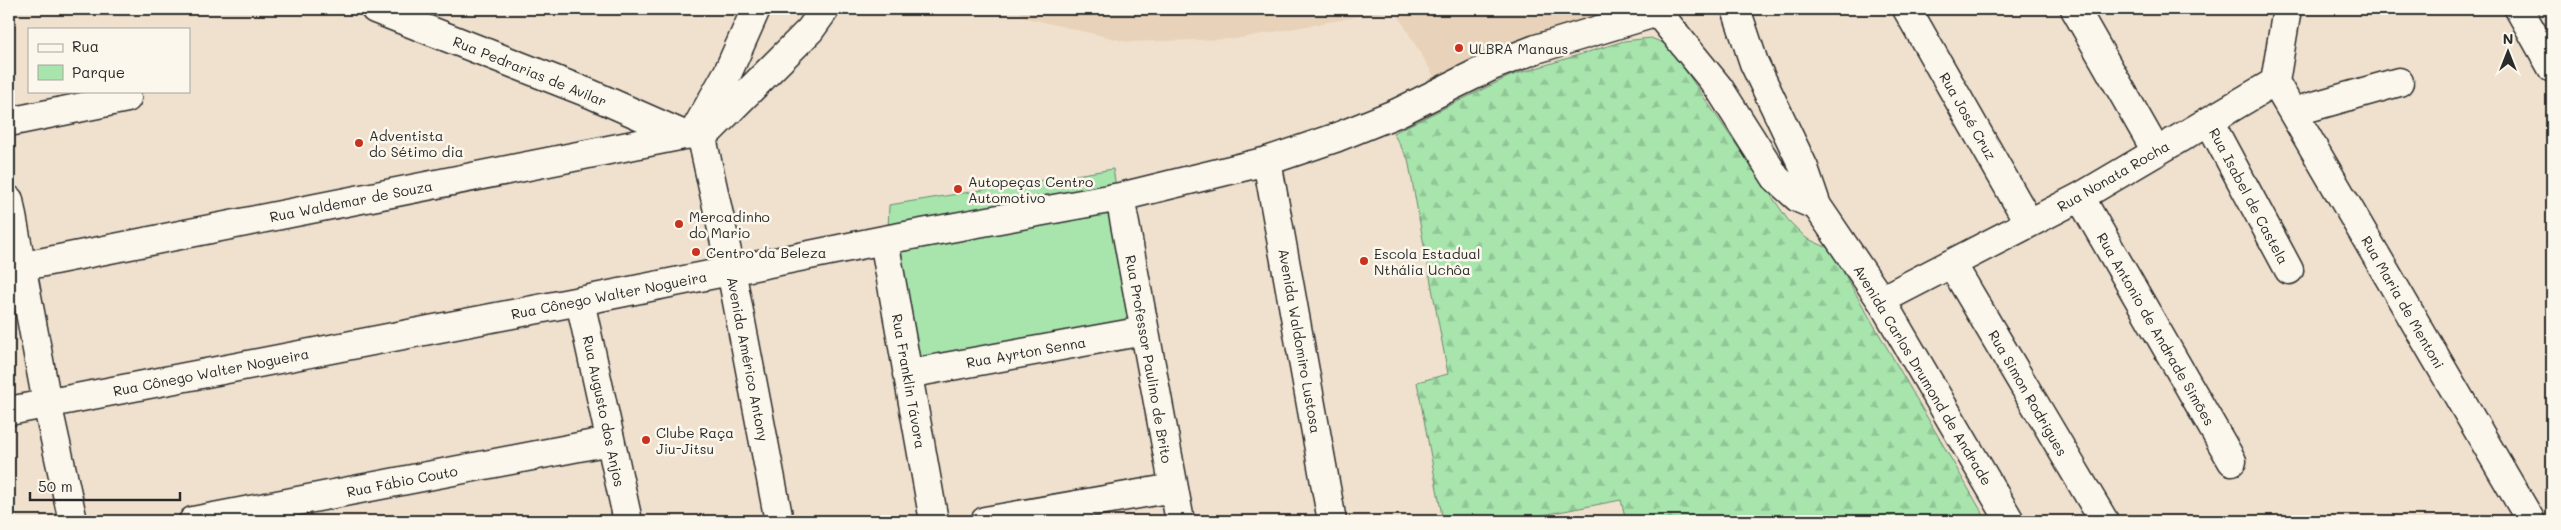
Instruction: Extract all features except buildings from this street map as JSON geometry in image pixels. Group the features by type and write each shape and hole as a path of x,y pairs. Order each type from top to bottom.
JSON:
{"street":[{"name":"Rua Pedrarias de Avilar","path":"375,9 693,136"},
{"path":"693,136 728,72 756,9"},
{"path":"693,136 810,30 825,9"},
{"name":"Avenida Carlos Drumond de Andrade","path":"1736,9 1754,63 1804,168 1817,206 1881,300 2010,521"},
{"name":"Rua José Cruz","path":"1907,9 2029,223"},
{"path":"2075,9 2156,151"},
{"path":"2275,82 2287,9"},
{"path":"2519,9 2552,68"},
{"name":"Avenida Carlos Drumond de Andrade","path":"1657,10 1719,88 1776,178 1798,198 1817,206"},
{"name":"Rua Cônego Walter Nogueira","path":"9,411 580,301 884,240 1120,197 1267,161 1335,138 1397,112 1492,66 1536,49 1657,10"},
{"name":"Rua Nonata Rocha","path":"1881,300 2080,197 2275,82"},
{"name":"Rua Maria de Mentoni","path":"2275,82 2531,521"},
{"path":"2293,112 2400,82"},
{"path":"9,122 127,98"},
{"name":"Rua Isabel de Castela","path":"2209,122 2289,270"},
{"name":"Rua Waldemar de Souza","path":"15,267 693,136"},
{"name":"Avenida Américo Antony","path":"693,136 731,270 779,521"},
{"name":"Avenida Waldomiro Lustosa","path":"1267,161 1332,521"},
{"name":"Rua Professor Paulino de Brito","path":"1120,197 1180,521"},
{"name":"Rua Antonio de Andrade Simões","path":"2080,197 2232,461"},
{"path":"9,200 15,267 73,521"},
{"name":"Rua Franklin Távora","path":"884,240 934,521"},
{"name":"Rua Simon Rodrigues","path":"1952,264 2104,521"},
{"name":"Rua Augusto dos Anjos","path":"580,301 628,521"},
{"name":"Rua Ayrton Senna","path":"908,374 1144,331"},
{"name":"Rua Fábio Couto","path":"193,521 236,517 610,441"},
{"path":"985,521 1173,488"}],"shaded area":[{"name":"ULBRA Manaus","path":"1017,9 1618,9 1483,54 1435,78 1395,10 1235,39 1128,42 1026,18"}],"green space":[{"path":"1651,38 1668,45 1788,220 1806,238 1830,249 1987,521 1626,521 1621,500 1512,521 1443,521 1417,382 1448,374 1408,159 1393,133 1510,76 1624,41"},
{"path":"1113,169 1140,327 911,367 888,232 889,205"}],"place":[{"name":"ULBRA Manaus","path":"1459,48"},
{"name":"Adventista do Sétimo dia","path":"359,143"},
{"name":"Autopeças Centro Automotivo","path":"958,189"},
{"name":"Mercadinho do Mario","path":"679,224"},
{"name":"Centro da Beleza","path":"696,252"},
{"name":"Escola Estadual Nthália Uchôa","path":"1364,261"},
{"name":"Clube Raça Jiu-Jitsu","path":"646,440"}]}
